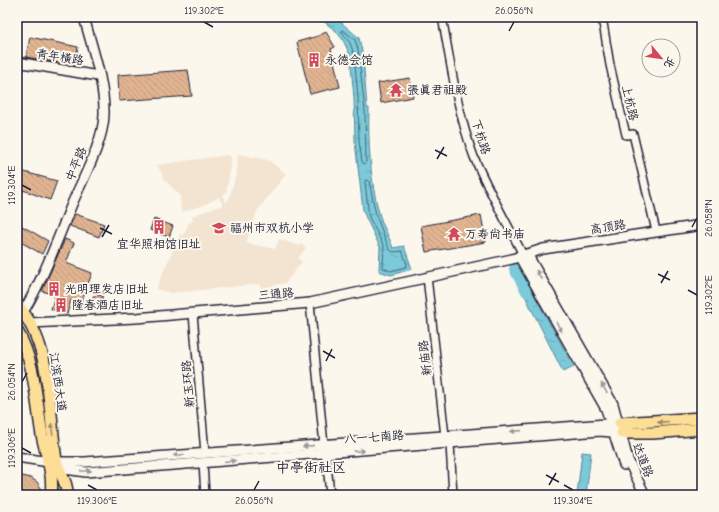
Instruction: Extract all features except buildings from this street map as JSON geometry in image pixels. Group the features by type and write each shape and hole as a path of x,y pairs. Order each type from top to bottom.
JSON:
{"main road":[{"name":"中平路","path":"20,308 35,291 100,138 104,115 98,76 84,17"},
{"name":"青年横路","path":"17,62 98,76"},
{"name":"高顶路","path":"523,255 543,249 702,225"},
{"name":"三通路","path":"30,322 194,314 310,303 368,292 523,255"},
{"name":"下杭路","path":"523,255 613,404 616,428"},
{"name":"江滨西大道","path":"20,308 30,322 43,356 55,464"},
{"name":"江滨西大道","path":"17,331 29,358 42,435 55,464"},
{"name":"八一七南路","path":"55,464 205,453 325,449 616,428 702,418"},
{"name":"八一七南路","path":"616,428 654,433 702,428"},
{"path":"616,428 623,463 638,495"},
{"name":"达道路","path":"616,428 628,460 645,495"},
{"name":"八一七南路","path":"17,457 55,464 86,472 203,463 325,449"},
{"path":"51,495 55,464"},
{"path":"55,464 65,483 66,495"}],"street":[{"name":"下杭路","path":"442,17 455,89 467,135 475,158 523,255"},
{"name":"上杭路","path":"602,17 610,65 626,135 633,134 656,231"},
{"name":"新庙路","path":"427,277 453,495"},
{"path":"310,303 330,495"},
{"name":"新玉环路","path":"194,314 205,453"},
{"path":"203,463 205,495"}],"shaded area":[{"name":"福州市双杭小学","path":"238,154 268,160 286,174 257,211 246,243 275,249 279,239 300,246 301,244 306,248 298,258 302,262 285,283 261,288 260,284 171,293 156,289 180,234 183,235 189,223 193,221 192,216 223,205 219,197 202,206 181,212 180,195 165,180 157,165 228,155 231,157 231,164 226,192 223,195 226,203 229,199 237,171"}],"water":[{"path":"318,17 335,17 359,38 363,55 367,108 369,108 370,161 376,200 380,217 393,248 404,246 412,269 391,275 379,271 380,247 363,210 355,142 354,98 350,55 343,40 336,31"},
{"path":"522,273 574,367 563,372 515,276"},
{"path":"582,452 591,453 586,495 577,495"}],"waterway":[{"path":"516,269 528,291"}],"place":[{"name":"永德会馆","path":"314,60"},
{"name":"張真君祖殿","path":"396,90"},
{"name":"宜华照相馆旧址","path":"159,227"},
{"name":"福州市双杭小学","path":"219,228"},
{"name":"万寿尚书庙","path":"454,234"},
{"name":"光明理发店旧址","path":"54,289"},
{"name":"隆春酒店旧址","path":"61,305"}],"district":[{"name":"中亭街社区","path":"311,467"}]}
